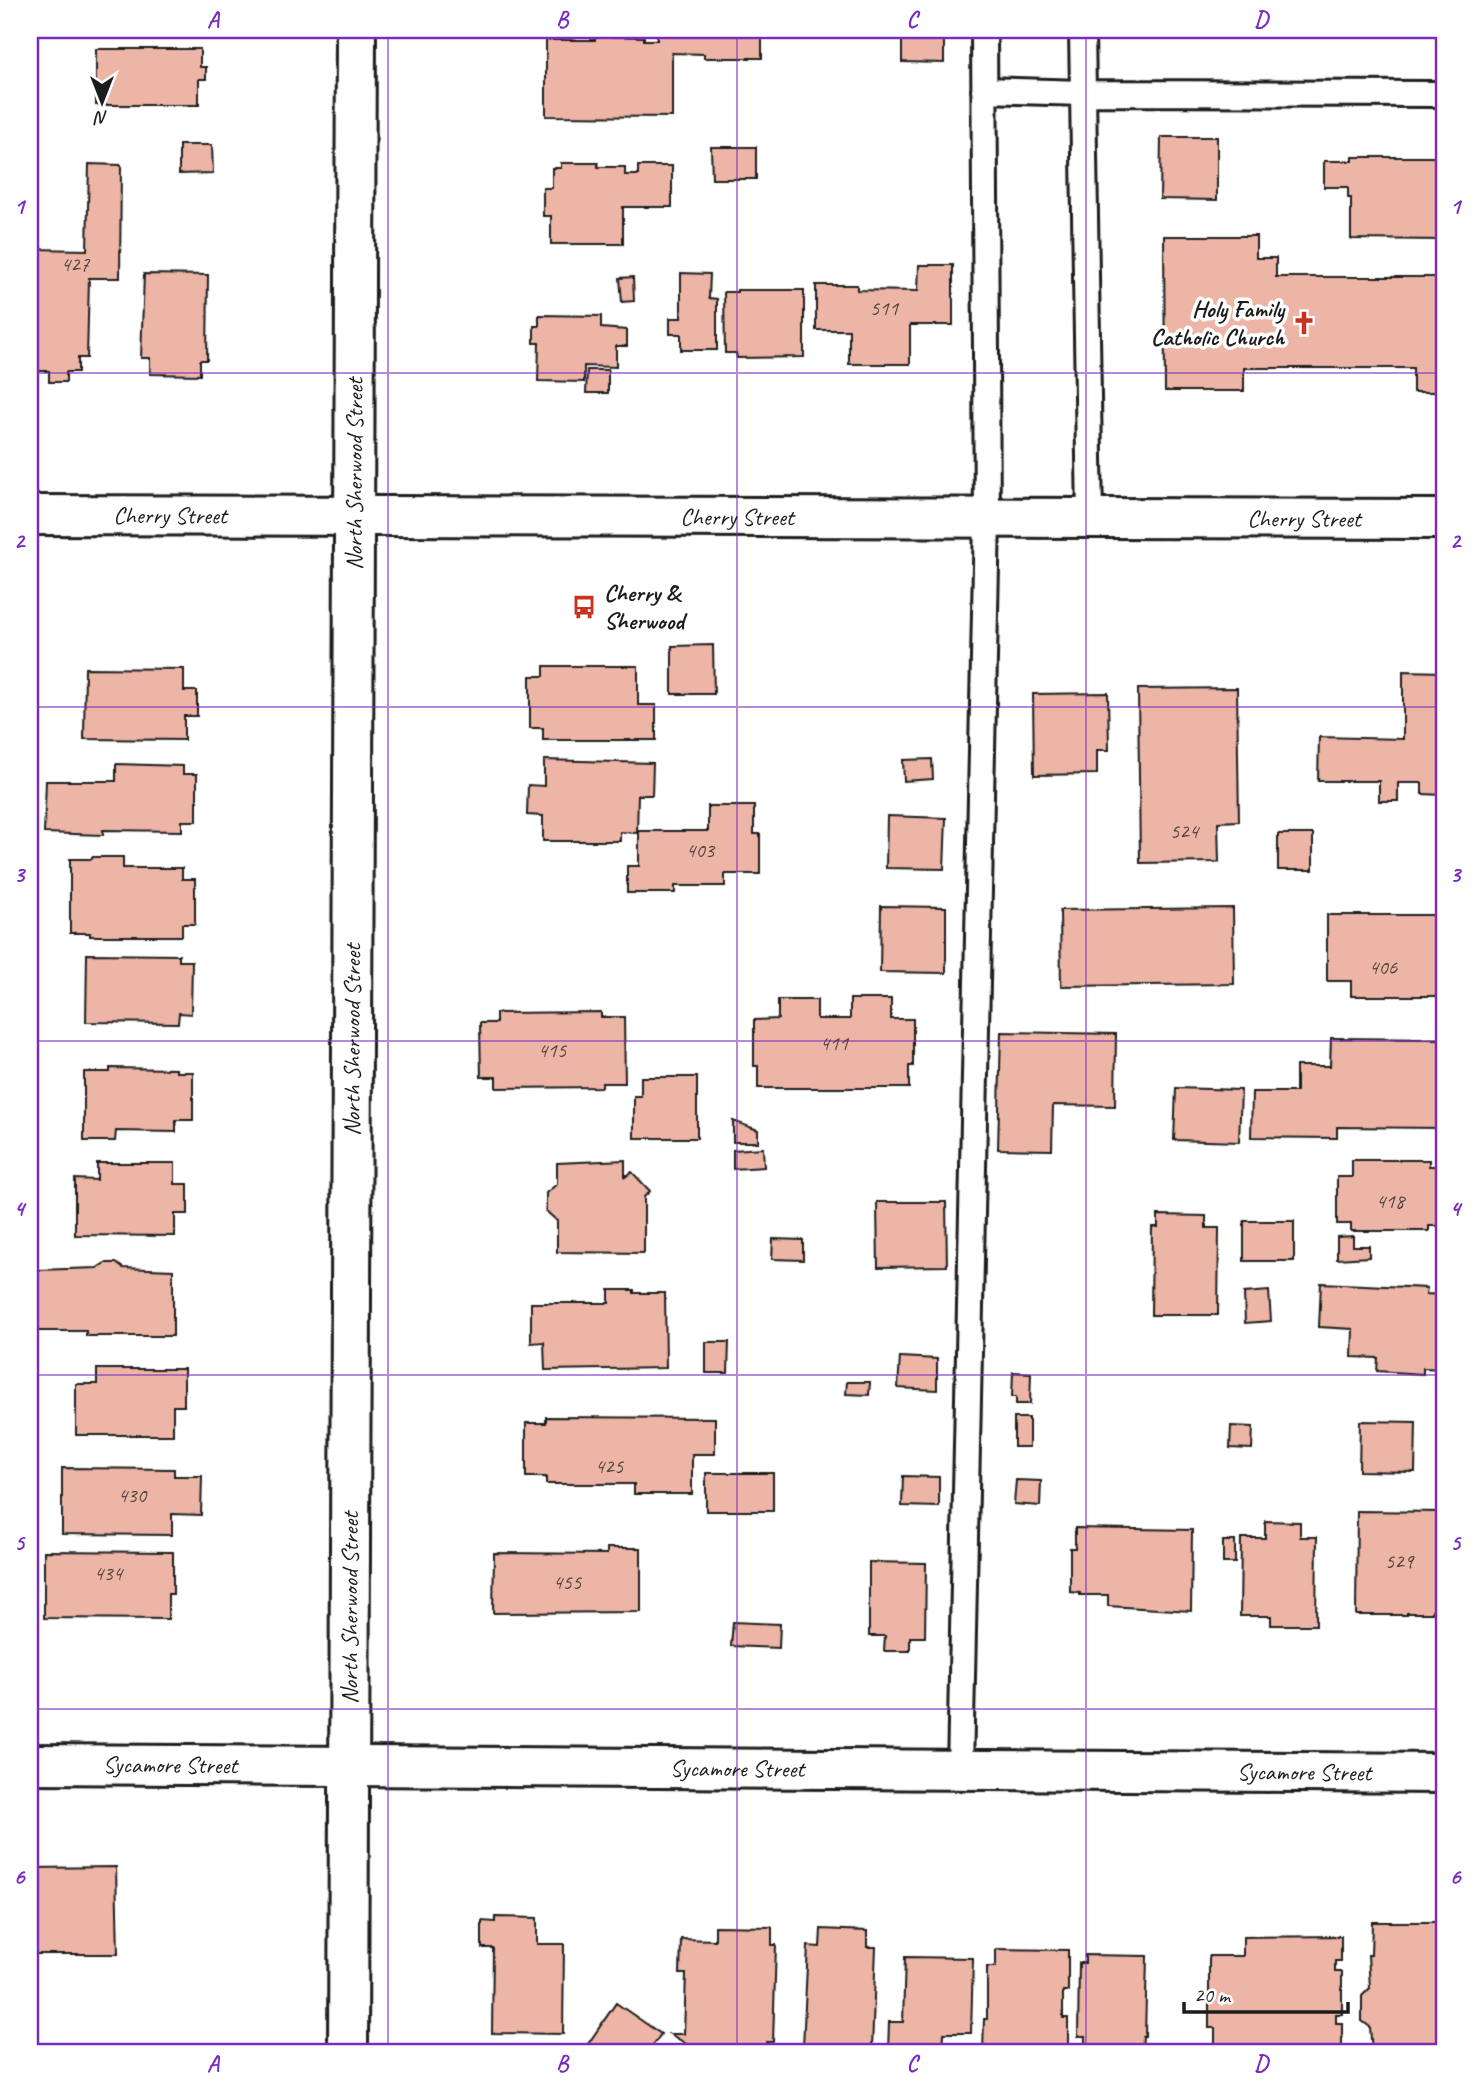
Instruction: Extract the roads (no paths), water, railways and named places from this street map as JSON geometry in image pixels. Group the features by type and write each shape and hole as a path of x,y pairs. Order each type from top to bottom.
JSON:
{"street":[{"name":"North Sherwood Street","path":"348,2052 356,30"},
{"name":"Cherry Street","path":"30,515 1444,519"},
{"name":"Sycamore Street","path":"30,1764 1444,1773"}],"lane":[{"path":"960,1769 986,519 984,30"},
{"path":"1082,30 1090,518"},
{"path":"984,90 1083,93 1444,94"}],"place":[{"name":"Holy Family Catholic Church","path":"1304,323"},
{"name":"Cherry & Sherwood","path":"584,607"}]}
